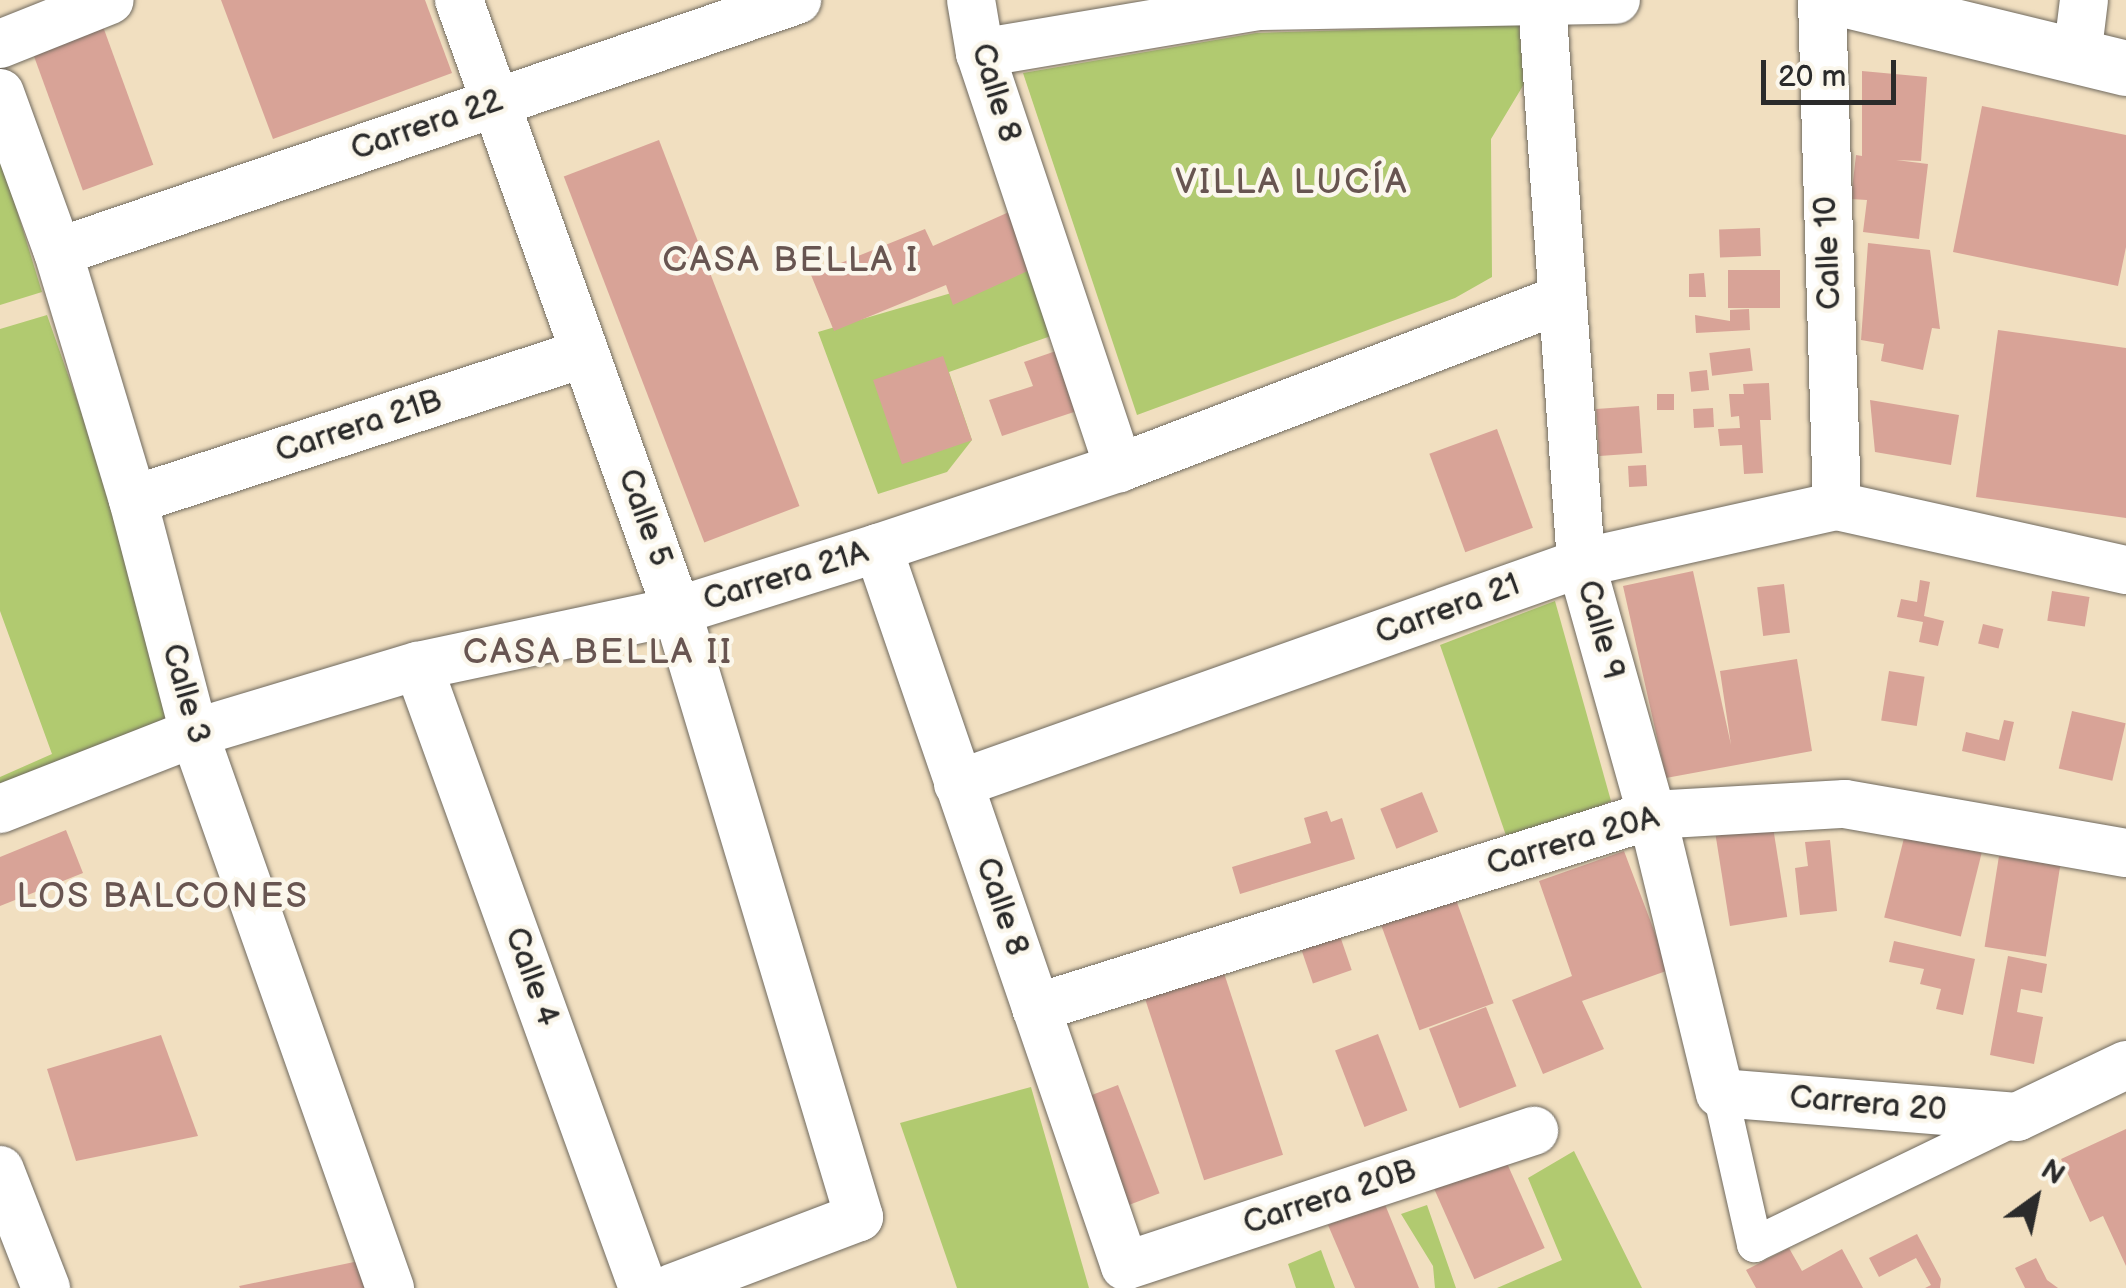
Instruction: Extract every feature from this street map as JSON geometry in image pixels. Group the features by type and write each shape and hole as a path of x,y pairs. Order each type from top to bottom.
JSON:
{"street":[{"path":"0,44 110,0"},
{"name":"Calle 5","path":"458,0 677,611 859,1216 672,1288"},
{"name":"Carrera 22","path":"58,252 796,0"},
{"name":"Calle 8","path":"970,0 980,53 1119,468"},
{"path":"980,53 1258,6 1616,0"},
{"name":"Calle 10","path":"1822,0 1837,506"},
{"path":"1848,0 2102,62 2084,0"},
{"name":"Calle 9","path":"1542,2 1559,300 1581,563 1652,815 1754,1244"},
{"name":"Calle 3","path":"0,93 58,252 133,500 194,733 390,1288"},
{"name":"Carrera 21A","path":"0,809 194,733 418,666 677,611 878,548 1119,468 1559,300"},
{"name":"Carrera 21B","path":"133,500 585,353"},
{"name":"Carrera 21","path":"958,784 1581,563 1837,506 2126,570"},
{"name":"Calle 8","path":"878,548 1126,1266"},
{"name":"Calle 4","path":"418,666 643,1288"},
{"name":"Carrera 20A","path":"1036,1008 1652,815 1845,804 2126,853"},
{"name":"Carrera 20","path":"1754,1244 2126,1064"},
{"name":"Carrera 20","path":"1720,1093 2017,1117"},
{"name":"Carrera 20B","path":"1126,1266 1534,1132"},
{"path":"0,1170 46,1288"}],"green space":[{"path":"1519,25 1524,84 1491,139 1492,277 1455,298 1137,415 1023,73 1256,33"},
{"path":"0,155 42,292 0,305"},
{"path":"1030,270 1051,336 949,372 972,440 947,472 878,494 818,332"},
{"path":"47,315 194,733 0,816 0,777 52,754 0,611 0,329"},
{"path":"1555,601 1611,801 1510,847 1440,645"},
{"path":"1031,1087 1089,1288 957,1288 900,1123"},
{"path":"1574,1151 1642,1288 1497,1288 1562,1260 1528,1178"},
{"path":"1427,1205 1456,1288 1435,1288 1433,1266 1401,1214"},
{"path":"1321,1250 1335,1288 1296,1288 1288,1264"}],"building":[{"path":"221,0 425,0 452,73 273,139"},
{"path":"101,21 153,165 83,190 31,47"},
{"path":"1862,71 1927,77 1921,161 1896,160 1928,164 1919,239 1863,232 1867,200 1851,199 1856,155 1862,156"},
{"path":"1982,106 2126,135 2126,247 2118,286 1953,252"},
{"path":"659,140 799,506 704,543 564,177"},
{"path":"1009,212 1030,270 953,305 946,285 834,331 811,275 925,229 933,246"},
{"path":"1760,228 1761,256 1720,257 1719,229"},
{"path":"1868,243 1930,250 1940,329 1932,328 1923,370 1881,361 1884,344 1861,340"},
{"path":"1728,270 1780,270 1780,308 1728,308"},
{"path":"1704,273 1706,297 1689,297 1689,274"},
{"path":"1749,309 1750,330 1696,333 1695,315 1730,321 1730,310"},
{"path":"1998,330 2126,348 2126,518 1976,497"},
{"path":"1750,348 1753,371 1712,376 1709,353"},
{"path":"1056,351 1077,411 1002,436 989,400 1033,386 1024,362"},
{"path":"943,356 972,440 902,464 873,380"},
{"path":"1707,370 1709,390 1691,392 1689,372"},
{"path":"1769,383 1771,420 1760,420 1763,473 1744,474 1742,445 1720,446 1718,429 1740,428 1739,416 1731,417 1729,394 1744,394 1743,384"},
{"path":"1657,394 1674,394 1674,410 1657,410"},
{"path":"1870,400 1959,415 1951,465 1875,452"},
{"path":"1639,406 1642,453 1599,456 1596,409"},
{"path":"1713,408 1714,427 1694,428 1693,409"},
{"path":"1497,429 1533,528 1465,552 1429,454"},
{"path":"1646,465 1647,486 1629,487 1628,466"},
{"path":"1693,571 1731,745 1720,671 1797,659 1812,751 1666,778 1623,586"},
{"path":"1920,580 1930,582 1924,616 1944,621 1938,646 1919,642 1923,622 1897,617 1901,599 1917,602"},
{"path":"1784,584 1790,633 1763,636 1757,587"},
{"path":"2052,591 2090,597 2085,627 2047,621"},
{"path":"1983,624 2003,629 1999,648 1978,643"},
{"path":"1889,671 1925,677 1917,726 1881,720"},
{"path":"2072,711 2126,723 2112,781 2059,768"},
{"path":"2004,720 2014,722 2005,761 1962,751 1966,732 1999,740"},
{"path":"1422,792 1438,832 1396,849 1380,809"},
{"path":"1327,811 1331,822 1342,818 1355,859 1240,894 1232,867 1311,843 1304,818"},
{"path":"1773,827 1787,917 1730,926 1716,836"},
{"path":"66,830 83,873 0,906 0,857"},
{"path":"1905,834 1982,853 1961,937 1884,917"},
{"path":"1830,840 1837,911 1800,915 1795,868 1808,866 1805,842"},
{"path":"1624,851 1669,970 1582,1001 1604,1049 1543,1074 1512,1000 1572,976 1539,881"},
{"path":"1999,856 2060,866 2046,957 1985,947"},
{"path":"1455,897 1494,1003 1419,1030 1381,924"},
{"path":"1340,936 1352,970 1313,983 1301,949"},
{"path":"1894,941 1975,959 1963,1015 1936,1009 1941,989 1920,984 1924,969 1889,962"},
{"path":"2008,956 2047,964 2042,993 2021,989 2017,1012 2043,1017 2034,1064 1990,1055"},
{"path":"1224,973 1283,1155 1204,1180 1145,999"},
{"path":"1486,1007 1516,1086 1460,1108 1429,1029"},
{"path":"1378,1034 1407,1111 1364,1127 1335,1050"},
{"path":"161,1035 198,1136 76,1161 47,1069"},
{"path":"1118,1085 1160,1193 1127,1206 1085,1098"},
{"path":"2126,1129 2126,1266 2103,1216 2090,1222 2061,1159"},
{"path":"1502,1152 1545,1248 1474,1279 1432,1183"},
{"path":"1384,1202 1419,1288 1355,1288 1328,1225"},
{"path":"1917,1234 1941,1279 1940,1288 1925,1288 1931,1285 1916,1258 1879,1277 1869,1258"},
{"path":"1789,1248 1802,1271 1842,1249 1863,1288 1756,1288 1746,1270"},
{"path":"2036,1258 2047,1280 2058,1288 2025,1288 2015,1268"},
{"path":"359,1261 373,1288 239,1286"}],"district":[{"name":"VILLA LUCÍA","path":"1292,183"},
{"name":"CASA BELLA I","path":"791,261"},
{"name":"CASA BELLA II","path":"598,653"},
{"name":"LOS BALCONES","path":"163,897"}]}
